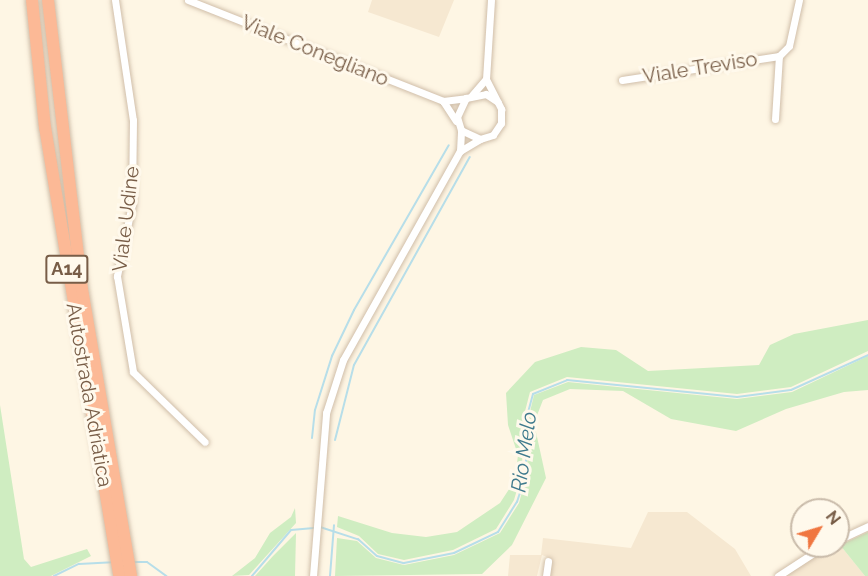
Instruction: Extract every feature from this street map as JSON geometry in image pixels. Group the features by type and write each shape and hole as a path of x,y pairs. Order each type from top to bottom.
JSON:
{"highway":[{"name":"Autostrada Adriatica","path":"32,0 45,127 119,576"},
{"name":"Autostrada Adriatica","path":"48,0 82,289 130,576"}],"street":[{"name":"Viale Udine","path":"115,0 133,120 132,204 117,276 133,372 206,442"},
{"name":"Viale Conegliano","path":"188,0 443,101 469,96"},
{"path":"314,576 326,413 343,360 365,315 460,151 480,139 493,135 501,123 498,102 486,79 491,0"},
{"name":"Viale Treviso","path":"622,80 779,56 789,46 799,0"},
{"name":"Viale Treviso","path":"775,118 779,56"},
{"path":"460,151 458,110 486,79"},
{"path":"469,96 486,94 498,102"},
{"path":"443,101 460,127 480,139"},
{"path":"850,534 868,526"},
{"path":"778,576 806,558"},
{"path":"546,576 548,561"}],"shaded area":[{"path":"372,0 454,0 439,37 368,12"},
{"path":"648,512 687,512 735,549 751,576 550,576 552,559 542,555 537,576 508,576 510,555 541,555 543,538 631,548"},
{"path":"850,557 865,576 786,576 814,558"}],"green space":[{"path":"868,320 868,351 791,387 737,394 567,377 530,392 523,419 522,473 514,500 496,529 453,550 404,560 378,554 359,536 337,527 338,516 392,533 426,537 457,532 500,503 515,480 518,455 508,425 506,393 535,362 581,347 616,350 648,371 759,365 770,345 794,334"},
{"path":"868,356 868,390 844,392 786,409 736,431 671,419 623,391 570,389 543,400 534,423 546,478 512,545 482,574 335,576 337,538 357,541 376,558 404,565 454,555 500,533 519,503 527,474 528,420 534,395 568,382 737,399 792,392"},
{"path":"0,405 24,559 31,567 87,549 91,556 51,576 0,576"},
{"path":"295,508 296,523 249,575 232,576 255,558 270,533 291,517"},
{"path":"868,532 868,576 865,576 850,557 850,540"},
{"path":"296,533 295,576 255,576 273,556"}],"waterway":[{"path":"312,438 315,410 332,356 354,310 449,145"},
{"path":"335,440 354,365 470,157"},
{"name":"Rio Melo","path":"320,527 358,539 377,556 404,563 454,553 498,532 517,502 526,474 526,420 533,394 567,380 737,397 791,390 868,355"},
{"path":"330,576 334,525"},
{"name":"Rio Melo","path":"252,576 291,530 314,528"},
{"name":"Rio Melo","path":"54,576 79,564 112,562"},
{"name":"Rio Melo","path":"132,562 147,562 166,576"}]}
